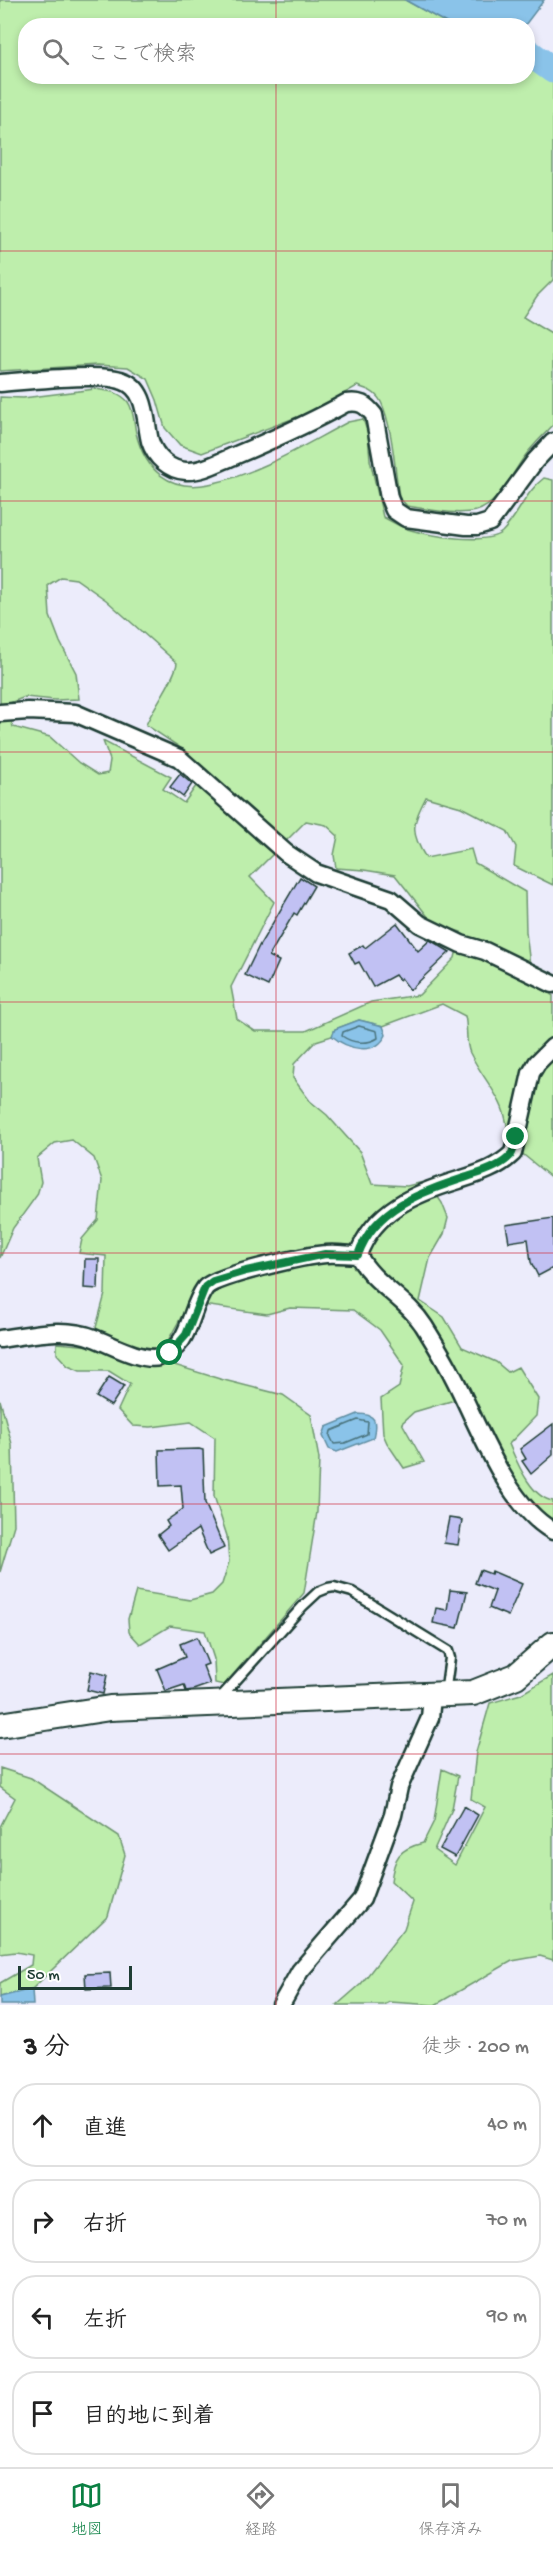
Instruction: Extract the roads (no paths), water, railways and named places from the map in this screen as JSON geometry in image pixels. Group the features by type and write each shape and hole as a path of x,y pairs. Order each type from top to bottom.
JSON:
{"street":[{"path":"0,383 105,378 124,381 133,388 144,404 151,443 158,456 166,465 185,471 201,469 222,461 282,436 346,403 358,402 366,405 374,415 389,498 394,510 406,518 466,526 477,526 490,522 535,461 553,442"},
{"path":"0,713 28,711 75,713 179,758 286,853 316,873 391,899 420,924 461,944 485,951 553,984"},
{"path":"553,1047 537,1063 531,1073 513,1153 506,1160 483,1172 432,1188 403,1202 383,1216 363,1240 358,1255 365,1268 390,1289 422,1323 454,1377 498,1467 531,1514 553,1531"},
{"path":"0,1340 67,1331 155,1358 170,1353 186,1335 205,1287 213,1281 246,1271 325,1254 358,1255"},
{"path":"0,1725 110,1708 473,1693 501,1683 530,1666 553,1644"},
{"path":"281,2005 300,1971 362,1899 393,1815 399,1787 438,1695"}],"lane":[{"path":"216,1702 303,1606 318,1592 334,1587 352,1592 448,1652 450,1658 438,1695"}],"water":[{"path":"405,0 544,0 530,18 437,18"},
{"path":"359,1020 383,1026 386,1035 381,1042 375,1046 360,1049 338,1041 332,1036 335,1029"},
{"path":"358,1414 368,1415 374,1420 373,1438 337,1452 329,1449 323,1436 326,1427"},
{"path":"32,1989 33,2005 0,2005 0,1997"}],"waterway":[{"path":"535,57 553,70"}]}
